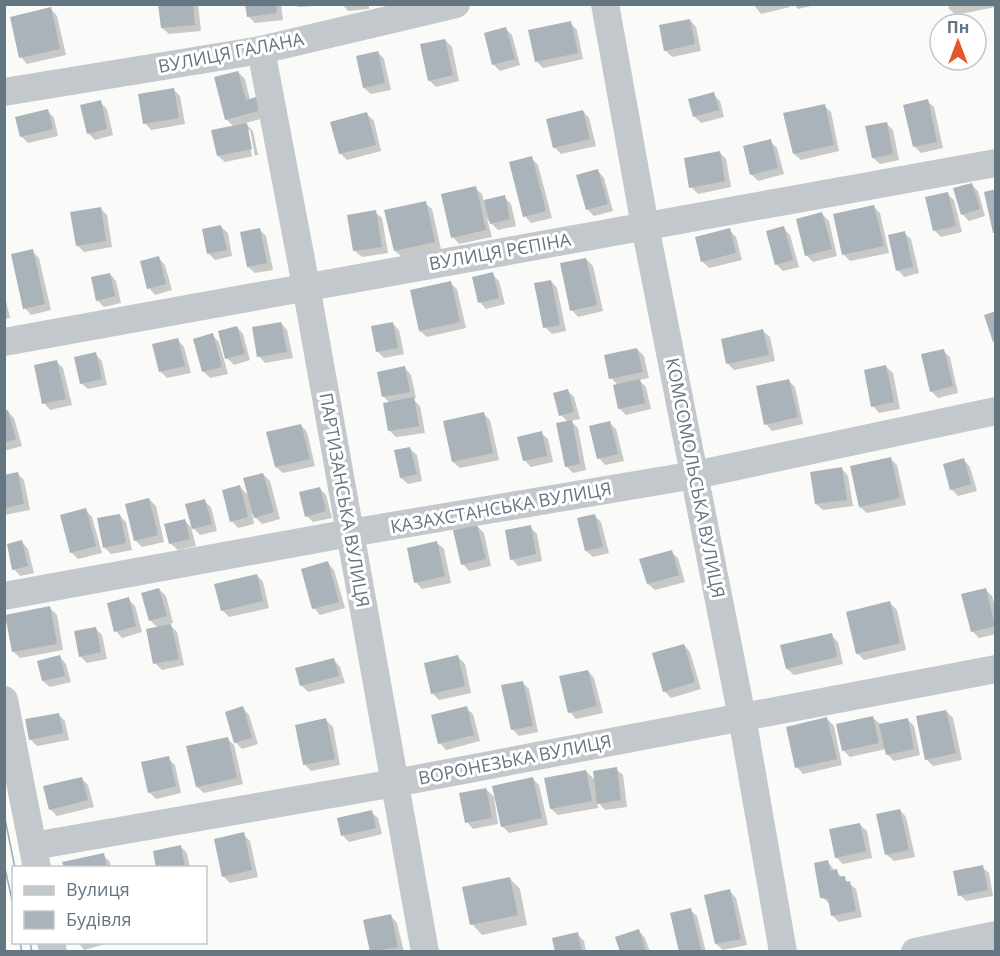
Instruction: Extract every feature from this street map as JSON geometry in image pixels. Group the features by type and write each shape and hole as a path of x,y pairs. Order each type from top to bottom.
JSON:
{"street":[{"name":"ВУЛИЦЯ ГАЛАНА","path":"4,92 261,50 456,4"},
{"name":"КОМСОМОЛЬСЬКА ВУЛИЦЯ","path":"605,4 645,226 742,717 783,951"},
{"name":"ПАРТИЗАНСЬКА ВУЛИЦЯ","path":"261,50 306,286 425,951"},
{"name":"ВУЛИЦЯ РЄПІНА","path":"4,342 996,163"},
{"name":"КАЗАХСТАНСЬКА ВУЛИЦЯ","path":"4,596 350,533 695,475 996,411"},
{"name":"ВОРОНЕЗЬКА ВУЛИЦЯ","path":"35,857 395,783 996,669"},
{"path":"4,700 35,857"},
{"path":"915,951 996,936"}],"building":[{"path":"158,4 193,4 195,25 161,28"},
{"path":"245,4 276,4 277,13 247,17"},
{"path":"51,7 60,49 19,58 10,17"},
{"path":"690,19 695,44 664,51 659,25"},
{"path":"571,21 578,53 535,62 528,30"},
{"path":"506,27 515,59 492,65 484,33"},
{"path":"445,39 453,75 428,81 420,44"},
{"path":"378,51 385,83 363,88 356,56"},
{"path":"238,71 246,100 259,96 262,110 225,120 214,77"},
{"path":"174,88 179,118 143,124 138,94"},
{"path":"714,92 719,110 693,117 688,99"},
{"path":"928,99 937,142 913,147 903,105"},
{"path":"101,100 107,129 87,134 80,105"},
{"path":"825,104 834,145 793,154 783,113"},
{"path":"48,109 53,129 20,137 15,117"},
{"path":"583,110 590,139 553,148 546,119"},
{"path":"367,112 376,145 339,154 330,122"},
{"path":"887,122 893,154 872,158 865,126"},
{"path":"247,123 252,149 217,156 211,130"},
{"path":"771,139 778,168 750,175 743,146"},
{"path":"720,151 725,181 689,188 684,158"},
{"path":"532,156 546,211 523,217 509,162"},
{"path":"598,169 608,204 586,210 576,175"},
{"path":"972,183 980,209 961,215 953,188"},
{"path":"476,186 486,230 451,238 441,194"},
{"path":"996,189 996,233 993,233 984,192"},
{"path":"948,192 956,226 933,231 925,197"},
{"path":"505,195 510,219 490,224 484,200"},
{"path":"426,201 435,242 394,251 384,210"},
{"path":"874,205 884,246 842,255 833,214"},
{"path":"101,207 106,241 76,246 70,212"},
{"path":"376,210 382,247 353,251 347,215"},
{"path":"822,212 832,249 805,256 796,219"},
{"path":"221,225 227,250 207,254 202,229"},
{"path":"784,226 793,260 775,265 766,231"},
{"path":"260,228 267,263 247,267 240,232"},
{"path":"730,228 736,253 701,262 695,237"},
{"path":"905,231 913,267 896,271 888,235"},
{"path":"33,249 45,304 23,309 11,254"},
{"path":"159,256 166,284 147,289 140,261"},
{"path":"586,258 597,305 570,311 560,263"},
{"path":"493,272 499,298 478,303 472,277"},
{"path":"110,273 115,296 96,301 91,277"},
{"path":"551,280 560,325 543,328 534,283"},
{"path":"451,281 460,322 419,331 410,290"},
{"path":"996,311 996,341 993,342 984,315"},
{"path":"281,322 287,352 257,357 252,327"},
{"path":"393,322 398,348 376,352 371,326"},
{"path":"237,326 245,354 225,359 218,331"},
{"path":"763,329 769,355 726,364 721,339"},
{"path":"213,333 222,367 202,372 193,339"},
{"path":"178,338 185,366 159,372 152,344"},
{"path":"637,348 643,372 609,379 604,355"},
{"path":"944,349 953,386 930,392 921,354"},
{"path":"96,352 102,379 80,384 74,357"},
{"path":"57,360 66,399 42,404 34,365"},
{"path":"886,365 894,402 871,407 864,370"},
{"path":"405,366 410,392 382,397 377,372"},
{"path":"640,379 645,403 618,409 613,385"},
{"path":"789,379 798,417 764,425 756,386"},
{"path":"568,389 574,412 559,416 553,393"},
{"path":"414,397 419,426 388,431 383,403"},
{"path":"8,410 16,439 4,443 4,411"},
{"path":"484,412 493,453 452,462 443,421"},
{"path":"572,420 580,464 565,467 556,423"},
{"path":"610,421 618,454 597,459 589,426"},
{"path":"301,424 310,459 275,467 266,432"},
{"path":"542,431 547,456 523,461 517,437"},
{"path":"410,447 417,474 400,478 394,450"},
{"path":"891,457 900,498 859,507 850,466"},
{"path":"964,458 971,484 950,490 943,464"},
{"path":"842,467 847,500 815,504 810,472"},
{"path":"18,472 24,504 4,508 4,475"},
{"path":"263,473 274,512 254,518 243,478"},
{"path":"240,485 248,517 230,522 222,490"},
{"path":"320,487 326,511 305,517 299,492"},
{"path":"149,498 158,535 134,541 125,504"},
{"path":"205,499 212,524 192,529 185,504"},
{"path":"86,508 96,546 70,553 60,515"},
{"path":"120,514 126,543 103,548 97,518"},
{"path":"595,514 603,547 585,551 577,518"},
{"path":"185,519 190,539 169,544 164,524"},
{"path":"477,525 486,559 461,565 453,530"},
{"path":"531,525 536,554 510,560 505,530"},
{"path":"22,540 28,566 12,570 7,544"},
{"path":"437,541 445,576 414,583 407,548"},
{"path":"672,550 679,575 647,584 639,559"},
{"path":"328,561 339,602 312,609 301,569"},
{"path":"257,574 263,601 221,611 214,584"},
{"path":"159,588 167,616 149,621 141,593"},
{"path":"986,588 995,626 971,632 961,594"},
{"path":"129,597 136,626 114,632 107,603"},
{"path":"890,601 900,643 856,654 846,612"},
{"path":"50,606 57,644 12,652 5,615"},
{"path":"171,624 179,659 153,664 146,629"},
{"path":"96,627 101,652 79,657 74,631"},
{"path":"832,633 837,657 786,669 780,645"},
{"path":"684,644 695,682 663,692 652,653"},
{"path":"60,655 65,676 42,681 37,661"},
{"path":"458,655 465,686 431,694 424,663"},
{"path":"334,658 339,676 300,686 295,668"},
{"path":"588,670 597,706 568,713 559,676"},
{"path":"523,681 533,726 511,730 501,685"},
{"path":"243,706 252,738 234,743 225,712"},
{"path":"467,706 474,735 438,744 431,715"},
{"path":"946,710 956,753 925,760 916,716"},
{"path":"59,713 63,733 29,740 25,719"},
{"path":"873,716 879,743 842,751 836,724"},
{"path":"827,717 837,759 795,768 786,727"},
{"path":"326,718 335,759 303,765 295,725"},
{"path":"908,718 914,749 886,755 879,724"},
{"path":"228,737 237,778 196,787 186,746"},
{"path":"169,756 176,786 148,793 141,762"},
{"path":"617,767 621,800 597,804 593,771"},
{"path":"586,770 592,801 550,809 544,778"},
{"path":"82,777 88,800 49,810 43,786"},
{"path":"533,777 542,818 501,827 492,786"},
{"path":"486,788 492,818 465,823 459,793"},
{"path":"900,809 909,850 885,855 876,814"},
{"path":"372,810 376,828 341,836 337,818"},
{"path":"860,823 866,851 835,858 829,829"},
{"path":"244,832 252,870 222,877 214,839"},
{"path":"181,845 185,866 156,866 153,851"},
{"path":"104,853 107,866 63,866 62,862"},
{"path":"828,860 830,871 837,869 839,877 845,876 846,882 850,881 856,911 831,916 828,899 820,898 814,863"},
{"path":"983,865 988,890 958,896 953,871"},
{"path":"510,877 518,915 470,925 462,887"},
{"path":"730,889 741,939 715,944 704,895"},
{"path":"691,908 702,952 679,952 670,913"},
{"path":"391,914 398,947 370,952 363,920"},
{"path":"639,929 646,952 620,952 615,937"},
{"path":"578,932 582,952 555,952 552,938"}],"tram line":[{"path":"4,814 15,866"},
{"path":"4,864 12,900"},
{"path":"20,944 22,952"},
{"path":"30,944 32,952"}]}
